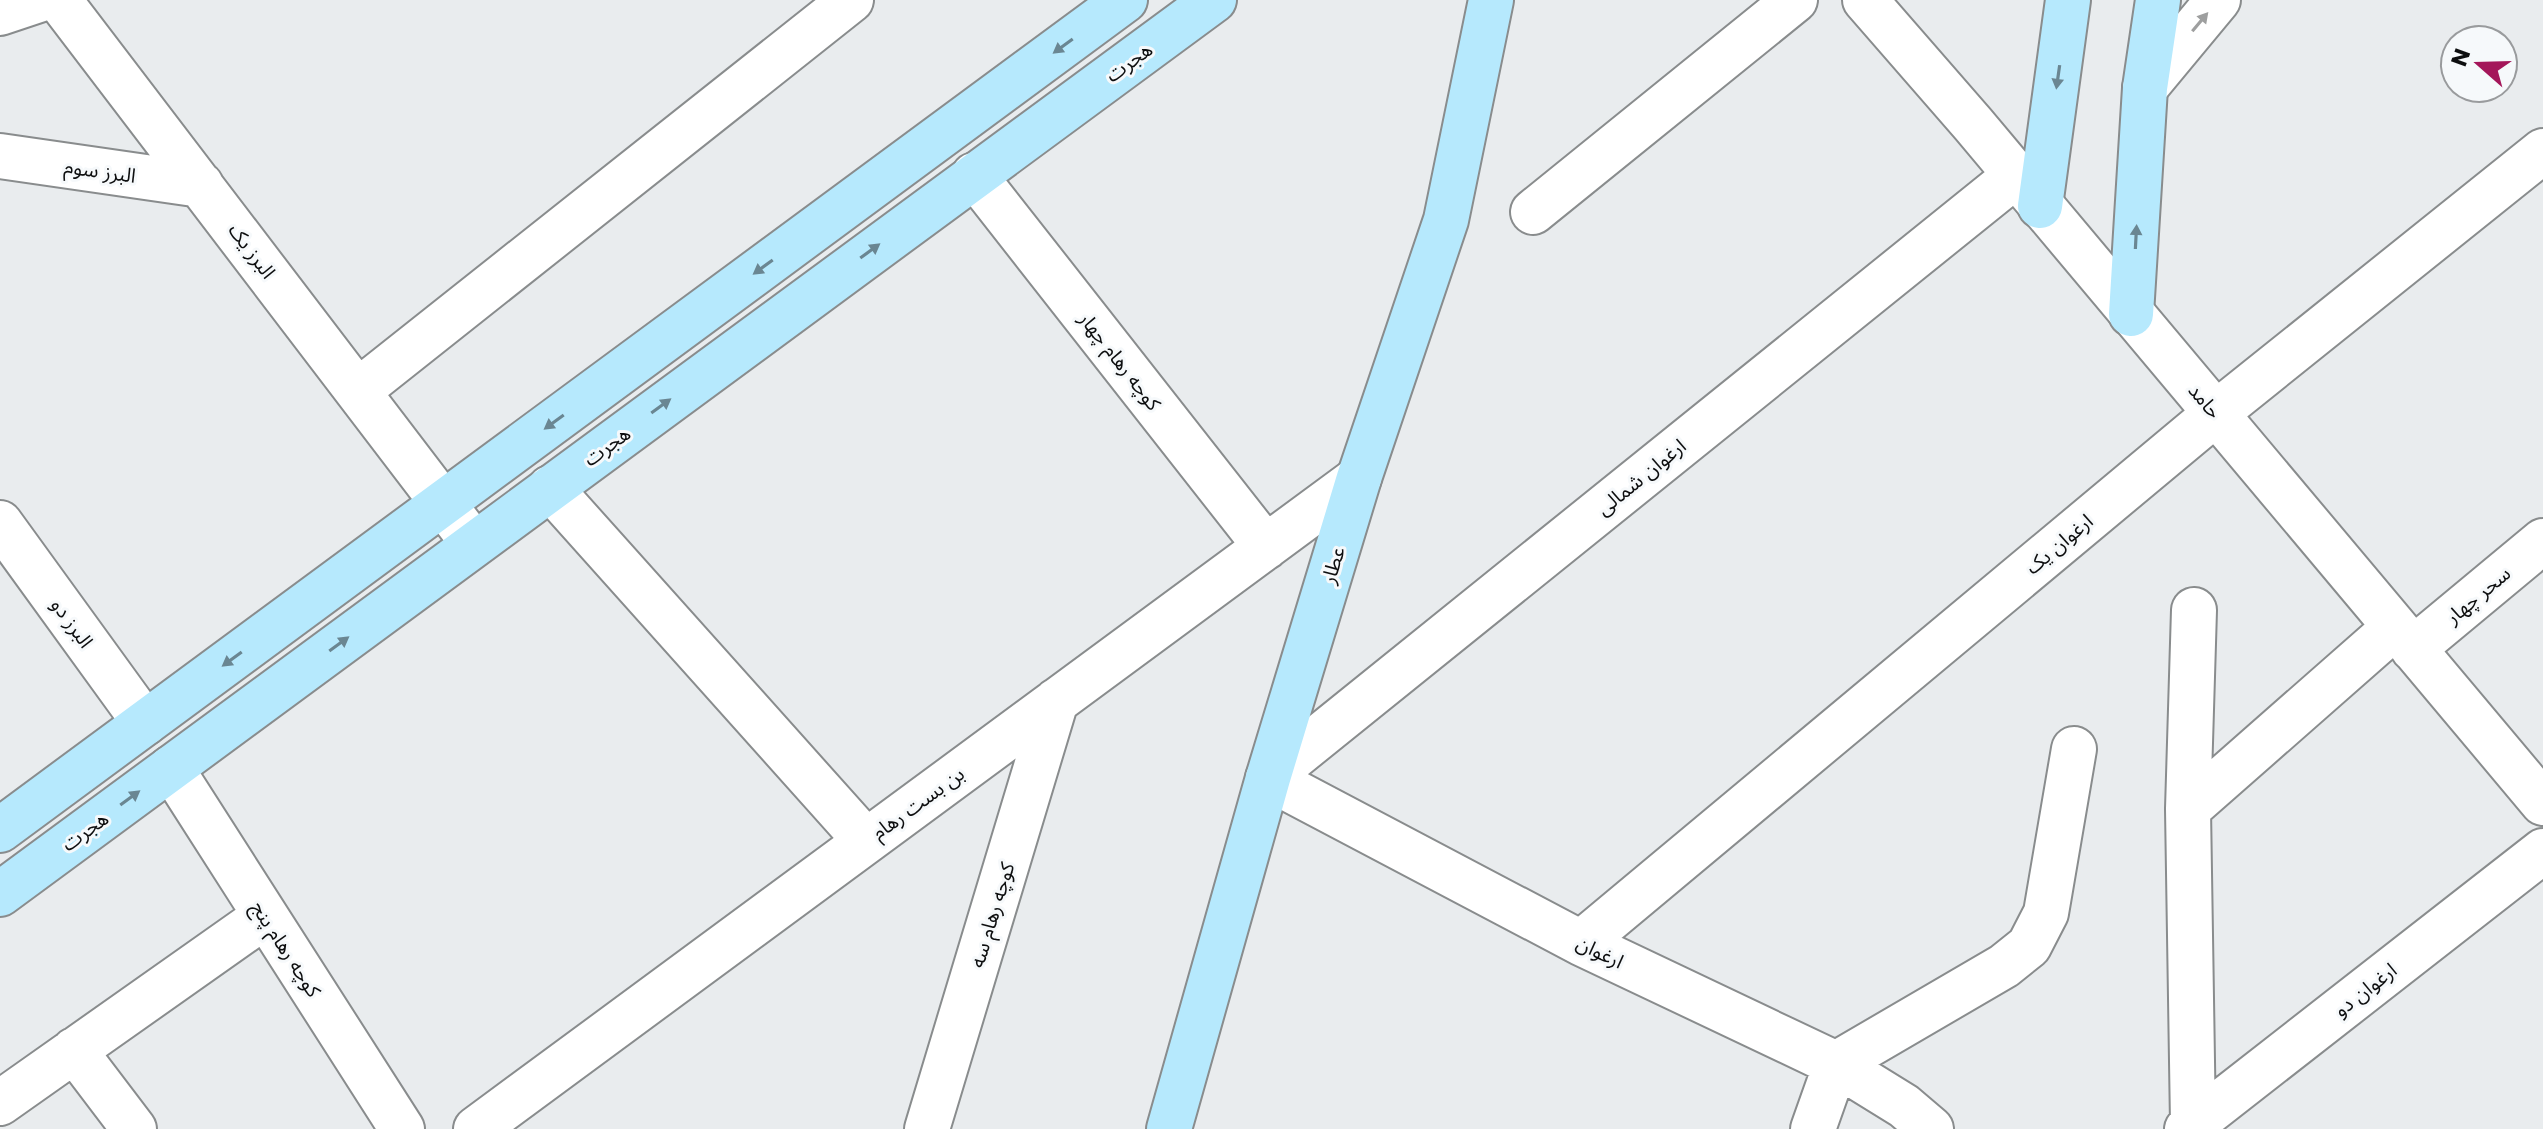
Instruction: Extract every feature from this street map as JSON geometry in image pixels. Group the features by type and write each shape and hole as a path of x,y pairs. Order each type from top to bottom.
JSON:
{"street":[{"path":"0,13 39,0"},
{"name":"البرز یک","path":"59,0 474,544"},
{"path":"358,391 851,0"},
{"path":"0,830 1125,0"},
{"name":"هجرت","path":"0,894 1214,0"},
{"name":"عطار","path":"1169,1129 1268,778 1359,478 1446,220 1491,0"},
{"path":"1533,212 1795,0"},
{"name":"حامد","path":"1865,0 2543,803"},
{"path":"2028,191 2068,0"},
{"path":"2131,314 2145,88 2158,0"},
{"path":"2145,88 2218,0"},
{"name":"ارغوان یک","path":"1581,943 2215,414 2543,151"},
{"name":"البرز سوم","path":"0,156 201,185"},
{"name":"کوچه رهام چهار","path":"974,175 1266,547"},
{"name":"ارغوان شمالی","path":"1268,778 2028,191"},
{"name":"بن بست رهام","path":"476,1129 1359,478"},
{"path":"550,488 866,841"},
{"name":"البرز دو","path":"0,523 145,723"},
{"name":"سحر چهار","path":"2188,809 2404,638 2543,541"},
{"path":"2190,1127 2188,809 2194,610"},
{"name":"کوچه رهام سه","path":"927,1129 1056,701"},
{"path":"1813,1129 1836,1064 2004,966 2029,946 2046,913 2074,749"},
{"name":"کوچه رهام پنج","path":"171,768 402,1129"},
{"name":"ارغوان","path":"1268,778 1581,943 1836,1064 1904,1106 1931,1129"},
{"name":"ارغوان دو","path":"2190,1127 2543,851"},
{"path":"0,1103 265,916"},
{"path":"74,1050 134,1129"}]}
